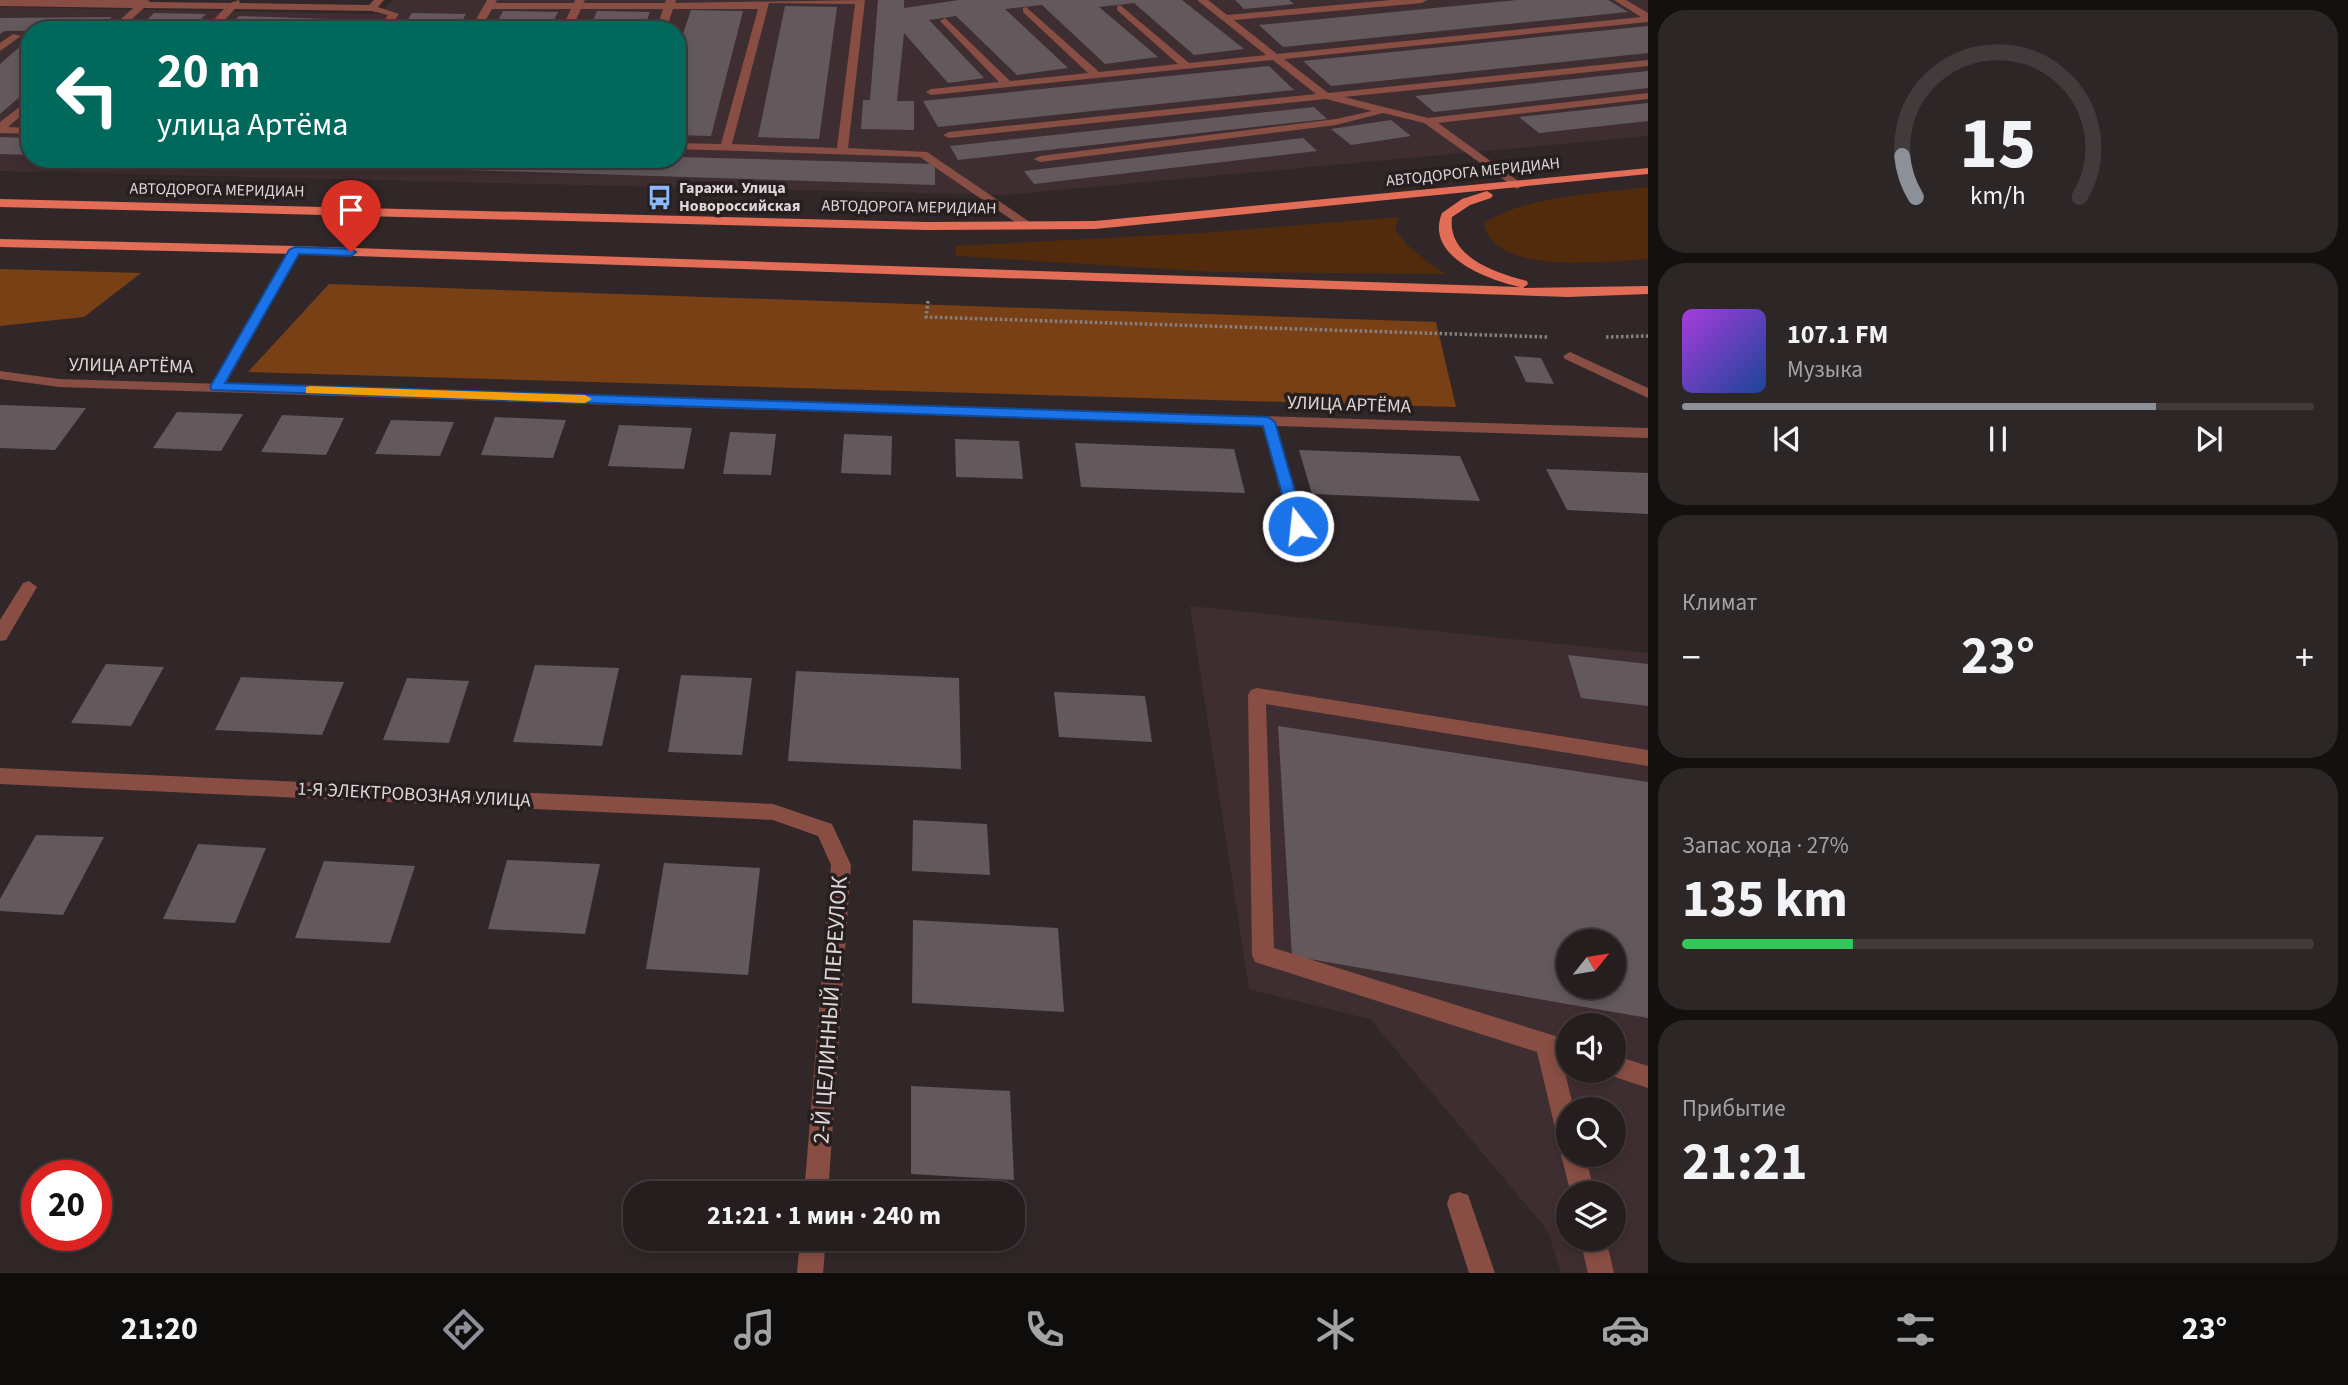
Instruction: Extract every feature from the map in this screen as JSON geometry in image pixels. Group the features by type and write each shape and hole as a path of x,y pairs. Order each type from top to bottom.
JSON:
{"main road":[{"name":"АВТОДОРОГА МЕРИДИАН","path":"0,203 886,225 1096,225 1648,171"},
{"path":"1517,185 1466,202 1454,209 1446,216 1444,233 1461,256 1495,277 1568,293"},
{"path":"0,243 295,250 1568,293 1648,290"}],"street":[{"path":"1202,0 1325,96 1428,121 1648,96"},
{"path":"1307,0 1319,9"},
{"path":"1225,18 1422,0"},
{"path":"1619,0 1648,18"},
{"path":"480,21 491,3 860,1 842,151"},
{"path":"124,21 145,2"},
{"path":"726,148 764,2"},
{"path":"0,3 376,4 394,14 389,21"},
{"path":"218,21 236,3"},
{"path":"570,21 578,3"},
{"path":"664,21 670,4"},
{"path":"1120,8 1186,65"},
{"path":"1026,10 1096,75"},
{"path":"931,92 1648,18"},
{"path":"945,21 1007,84"},
{"path":"0,48 16,36"},
{"path":"949,135 1648,63"},
{"path":"0,129 21,110"},
{"path":"1040,159 1336,122 1385,111"},
{"path":"1428,121 1517,185"},
{"path":"0,129 21,130"},
{"path":"686,146 923,154 1028,225"},
{"path":"217,387 295,250"},
{"path":"1570,356 1648,394"},
{"name":"УЛИЦА АРТЁМА","path":"0,374 60,383 1648,433"},
{"path":"1268,422 1298,526"},
{"path":"0,635 29,587"},
{"path":"1556,1047 1263,955 1257,695 1648,758"},
{"name":"1-Я ЭЛЕКТРОВОЗНАЯ УЛИЦА","path":"0,776 773,812 825,830"},
{"name":"2-Й ЦЕЛИННЫЙ ПЕРЕУЛОК","path":"817,1181 841,865 825,830"},
{"path":"1626,1070 1648,1077"},
{"path":"1459,1204 1482,1273"},
{"path":"810,1273 812,1251"},
{"path":"1596,1251 1601,1273"}],"path":[{"path":"929,292 926,317 1555,337"},
{"path":"1595,337 1648,336"}],"shaded area":[{"path":"393,0 1648,0 1648,136 1005,195 0,171 0,7 379,14"},
{"path":"1648,187 1648,259 1581,263 1529,259 1508,252 1492,240 1484,223 1542,201"},
{"path":"1399,217 1395,228 1405,242 1446,274 1215,272 956,256 955,246 1201,233"},
{"path":"0,269 141,273 84,317 0,326"},
{"path":"329,284 1436,322 1456,407 248,372"},
{"path":"1190,606 1648,653 1648,1273 1561,1273 1548,1231 1370,1019 1249,989"}],"building":[{"path":"878,0 904,0 904,8 959,0 1182,0 1244,49 1194,55 1134,3 1099,7 1158,57 1105,64 1042,5 1005,9 1068,68 1017,75 956,16 929,20 984,78 948,83 904,33 897,101 914,101 914,130 861,129 863,100 870,100"},
{"path":"1235,0 1289,0 1294,4 1244,9"},
{"path":"1517,0 1608,0 1628,12 1283,47 1259,25"},
{"path":"785,6 837,7 819,139 758,137"},
{"path":"691,10 743,11 711,136 686,135 686,25"},
{"path":"503,11 558,12 554,21 498,21"},
{"path":"597,11 650,12 646,21 593,21"},
{"path":"154,13 206,14 199,21 146,21"},
{"path":"412,13 466,14 462,21 407,21"},
{"path":"239,16 376,20 375,21 234,21"},
{"path":"112,17 107,21 21,21 21,31 4,31 0,34 0,18"},
{"path":"1648,26 1648,53 1331,86 1303,61"},
{"path":"21,46 21,96 0,114 0,64"},
{"path":"1269,66 1294,90 938,127 923,101"},
{"path":"1648,71 1648,88 1434,112 1415,96"},
{"path":"1648,103 1648,121 1539,133 1519,117"},
{"path":"1314,107 1327,119 958,160 950,146"},
{"path":"1391,120 1411,136 1351,145 1331,129"},
{"path":"0,137 21,138 21,155 0,154"},
{"path":"1303,138 1317,151 1034,184 1024,171"},
{"path":"686,157 935,164 935,185 404,168 686,168"},
{"path":"1514,356 1541,358 1554,384 1526,382"},
{"path":"0,405 86,408 55,450 0,448"},
{"path":"177,412 243,414 221,451 153,448"},
{"path":"282,415 344,418 326,455 261,452"},
{"path":"495,417 566,420 553,458 481,455"},
{"path":"391,420 454,422 440,456 375,454"},
{"path":"619,425 692,428 684,469 608,466"},
{"path":"730,432 776,434 771,475 723,474"},
{"path":"844,434 892,436 891,475 841,473"},
{"path":"955,439 1019,441 1023,479 956,477"},
{"path":"1075,443 1234,449 1245,493 1081,487"},
{"path":"1299,450 1460,456 1480,501 1312,494"},
{"path":"1546,469 1648,473 1648,514 1567,510"},
{"path":"1568,655 1648,664 1648,706 1581,698"},
{"path":"106,664 164,667 131,726 71,723"},
{"path":"535,665 619,668 602,746 513,742"},
{"path":"796,671 959,678 961,769 788,761"},
{"path":"681,675 752,678 742,755 668,752"},
{"path":"241,677 344,682 322,735 215,730"},
{"path":"407,678 469,681 449,743 383,740"},
{"path":"1054,692 1145,696 1152,742 1059,737"},
{"path":"1278,726 1648,782 1648,1018 1292,956"},
{"path":"913,820 987,824 990,875 912,871"},
{"path":"36,835 104,837 63,915 0,911 0,899"},
{"path":"198,844 266,848 235,923 163,919"},
{"path":"507,860 600,864 585,934 488,929"},
{"path":"324,861 415,866 390,943 295,938"},
{"path":"664,863 760,868 748,975 646,969"},
{"path":"913,920 1058,928 1064,1012 912,1003"},
{"path":"911,1086 1010,1091 1014,1180 911,1174"}],"slow traffic":[{"path":"310,390 585,399"}],"place":[{"name":"Гаражи. Улица Новороссийская","path":"659,197"}],"route":[{"path":"351,252 295,250 217,387 1268,422 1298,526"}]}
